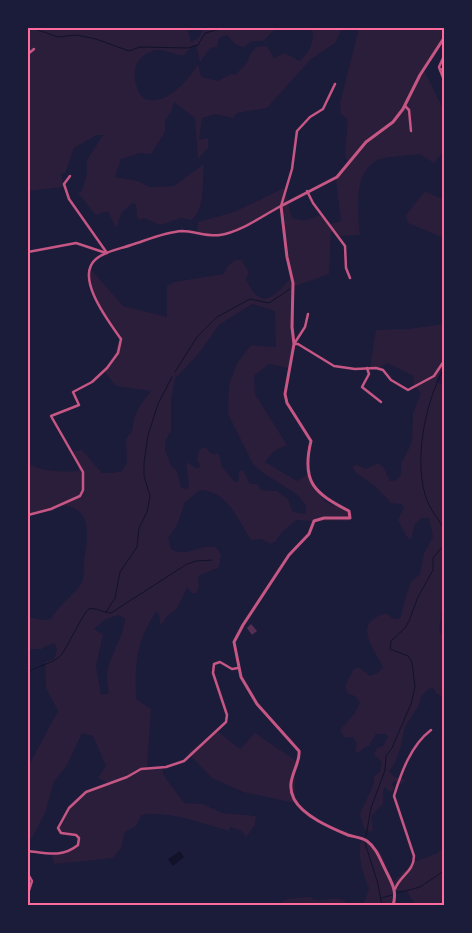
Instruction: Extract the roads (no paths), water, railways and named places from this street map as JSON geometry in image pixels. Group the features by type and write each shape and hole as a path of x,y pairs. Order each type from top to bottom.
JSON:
{"street":[{"path":"28,515 51,509 80,496 83,490 83,472 52,416 79,405 73,392 92,382 118,353 121,339 105,317 88,281 88,270 95,259 107,253 164,234 183,231 218,236 248,224 307,191 337,177 366,142 393,122 405,106 420,75 444,38"},
{"path":"28,54 34,49"},
{"path":"444,56 439,67 444,80"},
{"path":"440,70 444,68"},
{"path":"335,84 323,109 310,117 296,132 292,169 281,206 287,257 293,283 292,327 294,344 285,394 287,403 311,441 306,462 316,490 323,497 349,511 350,518 324,518 314,521 309,534 289,555 235,638 241,678 257,704 299,751 300,756 293,768 291,792 294,800 300,808 314,817 347,835 366,840 374,848 395,890"},
{"path":"405,106 409,110 411,131"},
{"path":"70,176 64,184 69,199 107,253"},
{"path":"307,191 313,203 345,246 346,268 350,278"},
{"path":"28,252 76,243 107,253"},
{"path":"294,344 305,327 308,314"},
{"path":"294,344 298,344 334,366 383,370 391,380 408,390 434,376 444,362"},
{"path":"367,368 370,374 362,387 381,402"},
{"path":"28,851 52,855 67,852 78,845 79,838 76,835 61,833 58,828 64,816 86,792 127,777 141,769 166,767 184,761 226,722 227,715 213,673 214,664 220,662 232,669 238,668"},
{"path":"393,906 398,881 409,872 414,864 414,856 394,796 410,755 424,734 431,730"},
{"path":"28,874 32,881 28,893"}],"waterway":[{"path":"32,28 58,37 76,35 96,39 129,51 140,47 188,48 198,45 205,33 224,28"},
{"path":"175,372 197,337 217,317 250,299 269,303 290,289"},
{"path":"444,368 437,382 426,416 421,453 423,488 428,503 444,529"},
{"path":"106,612 115,598 120,572 137,547 139,528 147,512 150,496 144,476 144,463 148,435 158,404 172,377"},
{"path":"366,836 371,808 385,770 386,756 392,748 411,704 415,687 412,662 408,656 390,649 391,641 405,628 409,621 418,597 433,570 433,558 444,545"},
{"path":"28,672 55,660 62,654 89,609 111,613 187,564 196,561 212,560"},
{"path":"365,843 378,884 382,906"},
{"path":"398,893 420,887 444,871"},
{"path":"382,898 392,895"}]}
